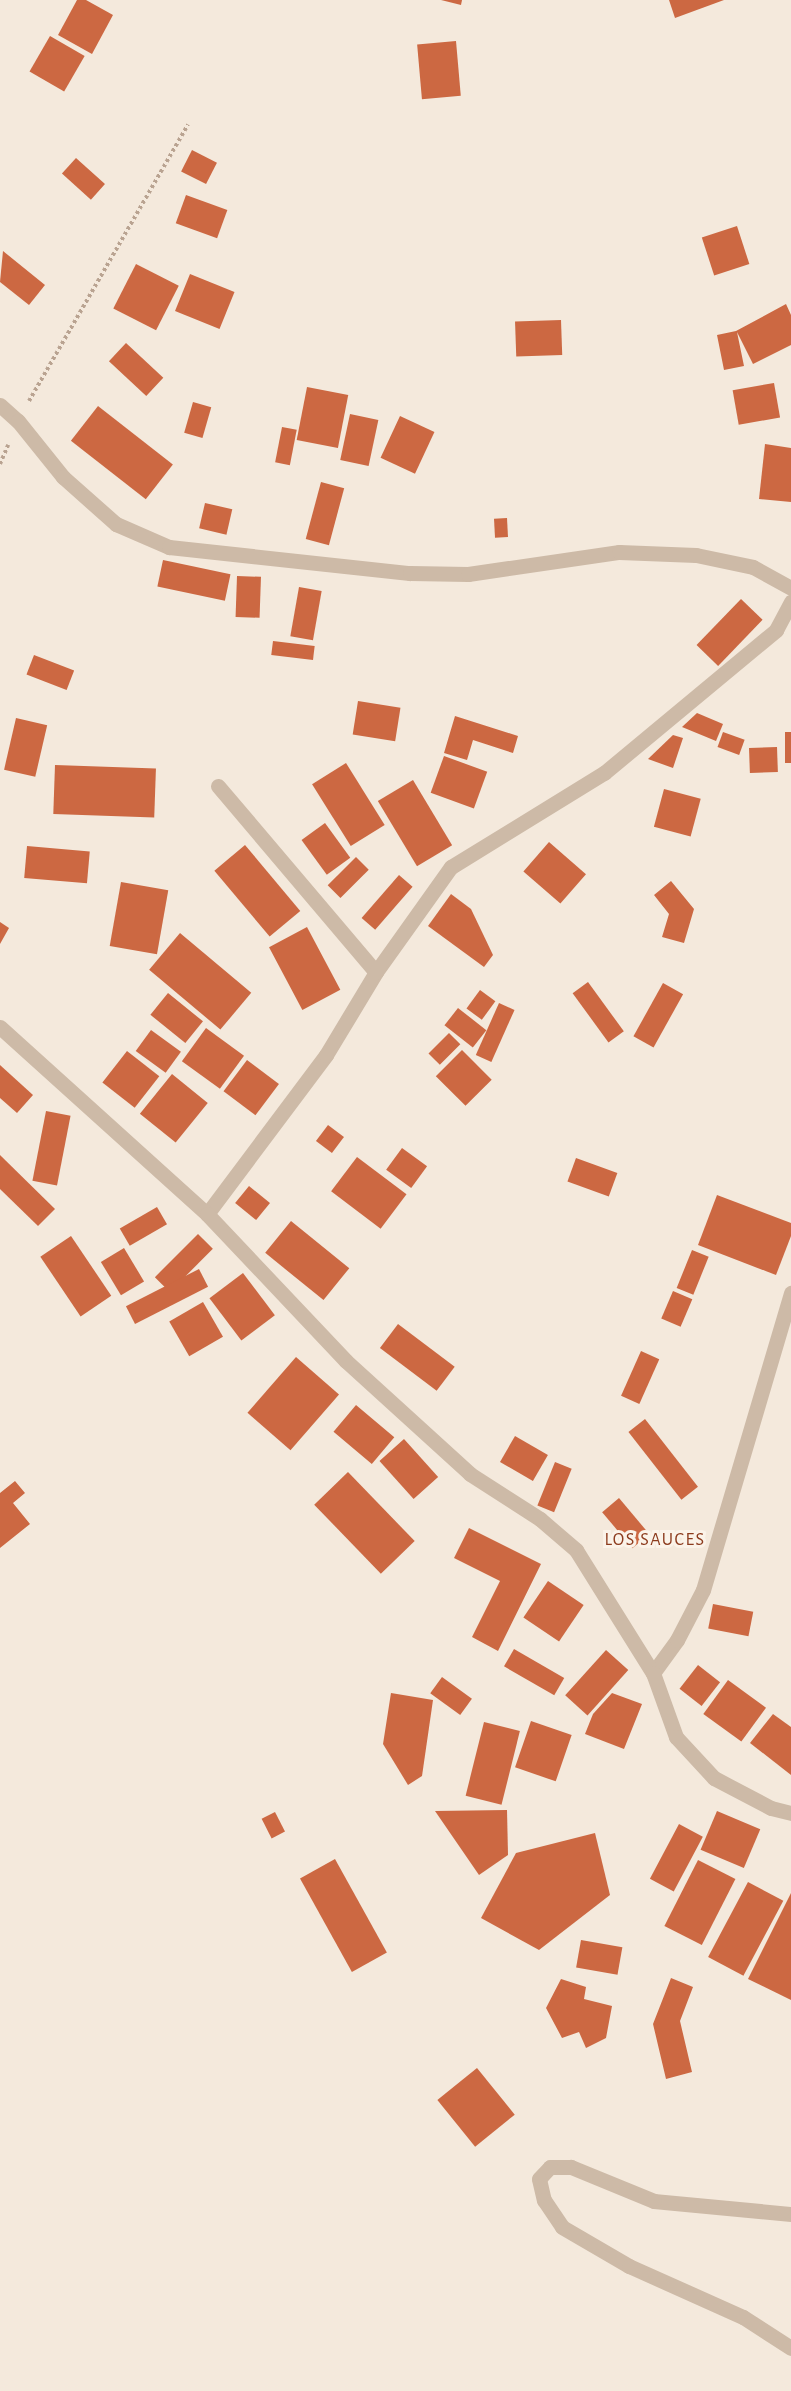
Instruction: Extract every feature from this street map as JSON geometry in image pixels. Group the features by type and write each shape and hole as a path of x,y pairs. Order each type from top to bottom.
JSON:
{"street":[{"path":"0,405 18,421 63,477 116,524 169,548 410,573 468,574 619,552 696,555 753,567 791,588"},
{"path":"207,1214 326,1055 376,972 451,867 604,773 776,630 791,602"},
{"path":"218,786 376,972"},
{"path":"0,1027 207,1214 346,1361 470,1474 540,1519 576,1550 653,1673 676,1737 714,1778 771,1808 791,1813"},
{"path":"653,1673 677,1640 702,1590 791,1293"},
{"path":"791,2214 654,2200 571,2167 550,2167 539,2179 543,2200 562,2227 629,2266 743,2317 791,2348"}],"path":[{"path":"0,464 18,421 188,124"}],"building":[{"path":"77,0 86,0 113,15 92,54 58,35"},
{"path":"441,0 462,0 461,5"},
{"path":"669,0 724,0 675,18"},
{"path":"50,36 85,56 64,92 30,72"},
{"path":"456,41 461,96 422,99 417,44"},
{"path":"192,150 217,163 206,184 181,171"},
{"path":"76,158 105,184 91,200 62,174"},
{"path":"186,195 227,210 217,238 176,223"},
{"path":"737,226 749,264 714,275 702,237"},
{"path":"3,251 45,285 29,305 0,282"},
{"path":"136,264 179,286 156,330 113,309"},
{"path":"190,274 235,292 220,329 175,311"},
{"path":"786,304 791,315 791,345 753,364 737,332 744,366 724,370 717,335 736,331"},
{"path":"561,320 562,355 516,357 515,322"},
{"path":"126,343 163,378 146,396 109,361"},
{"path":"774,383 780,417 739,425 733,390"},
{"path":"307,387 348,395 338,448 297,440"},
{"path":"193,402 211,407 202,438 184,433"},
{"path":"98,406 173,464 146,499 71,441"},
{"path":"350,414 378,420 369,466 340,460"},
{"path":"400,416 434,432 415,474 381,458"},
{"path":"282,427 297,430 290,465 275,462"},
{"path":"765,444 791,448 791,502 759,499"},
{"path":"321,482 344,488 329,545 306,539"},
{"path":"205,503 232,509 226,535 199,528"},
{"path":"507,518 508,537 495,538 494,519"},
{"path":"163,560 230,574 225,601 157,586"},
{"path":"237,576 261,577 260,618 236,617"},
{"path":"299,587 322,591 313,640 290,636"},
{"path":"741,599 763,620 718,666 697,645"},
{"path":"273,641 315,646 313,660 271,655"},
{"path":"34,655 74,670 67,690 26,675"},
{"path":"358,701 400,708 395,741 353,735"},
{"path":"697,713 723,724 716,741 682,727"},
{"path":"455,716 518,736 513,753 473,740 467,760 444,753"},
{"path":"16,718 47,725 35,777 4,770"},
{"path":"723,732 745,740 739,755 718,747"},
{"path":"785,732 791,732 791,763 785,763"},
{"path":"673,735 683,738 673,768 648,759"},
{"path":"777,747 778,772 750,773 749,748"},
{"path":"444,756 487,772 474,808 431,793"},
{"path":"346,763 385,825 351,846 312,784"},
{"path":"55,765 156,769 154,817 53,814"},
{"path":"413,780 452,845 417,866 378,801"},
{"path":"664,789 701,799 691,837 654,827"},
{"path":"325,823 350,858 327,875 302,840"},
{"path":"549,842 586,874 560,904 523,871"},
{"path":"245,845 300,911 270,937 214,871"},
{"path":"27,846 90,851 87,883 24,878"},
{"path":"356,857 369,870 340,898 328,885"},
{"path":"399,875 413,887 375,930 362,918"},
{"path":"671,881 694,909 684,943 662,937 669,914 654,895"},
{"path":"121,882 168,890 157,954 110,946"},
{"path":"451,894 471,909 493,955 484,967 428,926"},
{"path":"0,922 9,928 0,944"},
{"path":"307,927 340,990 302,1010 269,947"},
{"path":"180,933 251,993 220,1030 149,970"},
{"path":"588,982 624,1031 608,1043 573,993"},
{"path":"663,983 683,994 654,1048 633,1036"},
{"path":"480,990 495,1001 482,1020 466,1009"},
{"path":"168,993 203,1021 185,1043 150,1015"},
{"path":"499,1003 515,1010 491,1062 476,1055"},
{"path":"458,1008 486,1030 473,1048 444,1025"},
{"path":"206,1028 244,1056 220,1089 182,1061"},
{"path":"151,1030 181,1052 166,1073 136,1051"},
{"path":"449,1033 460,1044 440,1065 428,1054"},
{"path":"462,1050 492,1080 466,1106 436,1076"},
{"path":"127,1051 159,1076 135,1108 102,1083"},
{"path":"247,1060 279,1084 255,1115 224,1091"},
{"path":"0,1065 33,1095 17,1113 0,1098"},
{"path":"172,1074 208,1103 176,1143 140,1114"},
{"path":"46,1111 71,1116 57,1185 32,1181"},
{"path":"328,1125 344,1137 332,1153 316,1141"},
{"path":"402,1148 427,1166 411,1188 386,1170"},
{"path":"0,1155 55,1209 38,1226 0,1189"},
{"path":"357,1157 407,1194 381,1229 331,1191"},
{"path":"576,1158 617,1173 609,1197 567,1181"},
{"path":"249,1186 270,1203 256,1220 235,1203"},
{"path":"717,1195 791,1223 791,1236 776,1275 698,1245"},
{"path":"157,1207 167,1224 130,1246 120,1228"},
{"path":"291,1221 349,1268 323,1300 265,1253"},
{"path":"198,1234 213,1249 170,1292 155,1277"},
{"path":"71,1236 111,1296 81,1316 40,1257"},
{"path":"124,1248 144,1281 121,1295 101,1262"},
{"path":"692,1250 709,1257 693,1295 677,1288"},
{"path":"199,1269 208,1287 135,1324 126,1306"},
{"path":"243,1273 275,1315 241,1341 209,1298"},
{"path":"673,1291 692,1299 681,1327 661,1319"},
{"path":"203,1302 223,1337 189,1356 169,1322"},
{"path":"398,1324 455,1367 437,1391 380,1348"},
{"path":"641,1351 659,1359 639,1404 621,1396"},
{"path":"296,1357 339,1394 290,1450 247,1413"},
{"path":"356,1405 394,1437 372,1464 334,1432"},
{"path":"645,1419 698,1487 681,1500 628,1432"},
{"path":"515,1436 548,1455 533,1481 500,1462"},
{"path":"404,1439 438,1477 414,1499 379,1461"},
{"path":"555,1462 572,1469 554,1512 537,1506"},
{"path":"348,1472 415,1541 381,1574 314,1505"},
{"path":"15,1481 25,1493 13,1503 30,1524 0,1548 0,1493"},
{"path":"619,1498 649,1534 632,1548 602,1512"},
{"path":"469,1528 541,1564 498,1651 472,1637 500,1581 454,1558"},
{"path":"548,1581 584,1605 559,1642 523,1617"},
{"path":"713,1604 753,1612 748,1636 708,1629"},
{"path":"514,1649 564,1678 554,1695 504,1666"},
{"path":"606,1650 628,1670 587,1715 565,1695"},
{"path":"698,1665 720,1682 702,1706 680,1689"},
{"path":"442,1677 472,1699 460,1715 430,1693"},
{"path":"728,1680 766,1708 741,1742 703,1714"},
{"path":"391,1693 433,1700 422,1776 408,1785 383,1744"},
{"path":"612,1693 642,1704 624,1749 585,1734 593,1714"},
{"path":"773,1714 791,1727 791,1775 750,1743"},
{"path":"531,1721 572,1735 556,1781 515,1767"},
{"path":"484,1722 520,1731 502,1805 466,1796"},
{"path":"507,1810 508,1855 479,1875 435,1811"},
{"path":"717,1811 760,1829 744,1868 701,1850"},
{"path":"275,1812 285,1832 272,1838 262,1819"},
{"path":"679,1824 703,1837 674,1891 650,1879"},
{"path":"595,1833 610,1895 539,1950 481,1918 516,1853"},
{"path":"335,1859 387,1953 352,1972 300,1878"},
{"path":"698,1860 735,1879 702,1945 664,1926"},
{"path":"748,1882 783,1901 743,1976 708,1957"},
{"path":"791,1893 791,2000 748,1979"},
{"path":"581,1940 622,1947 617,1975 576,1968"},
{"path":"671,1978 693,1987 680,2021 692,2072 666,2079 653,2024"},
{"path":"561,1979 586,1987 584,1999 612,2006 606,2038 586,2048 579,2032 562,2038 546,2008"},
{"path":"477,2068 515,2115 475,2147 437,2100"}],"district":[{"name":"LOS SAUCES","path":"655,1540"}]}
